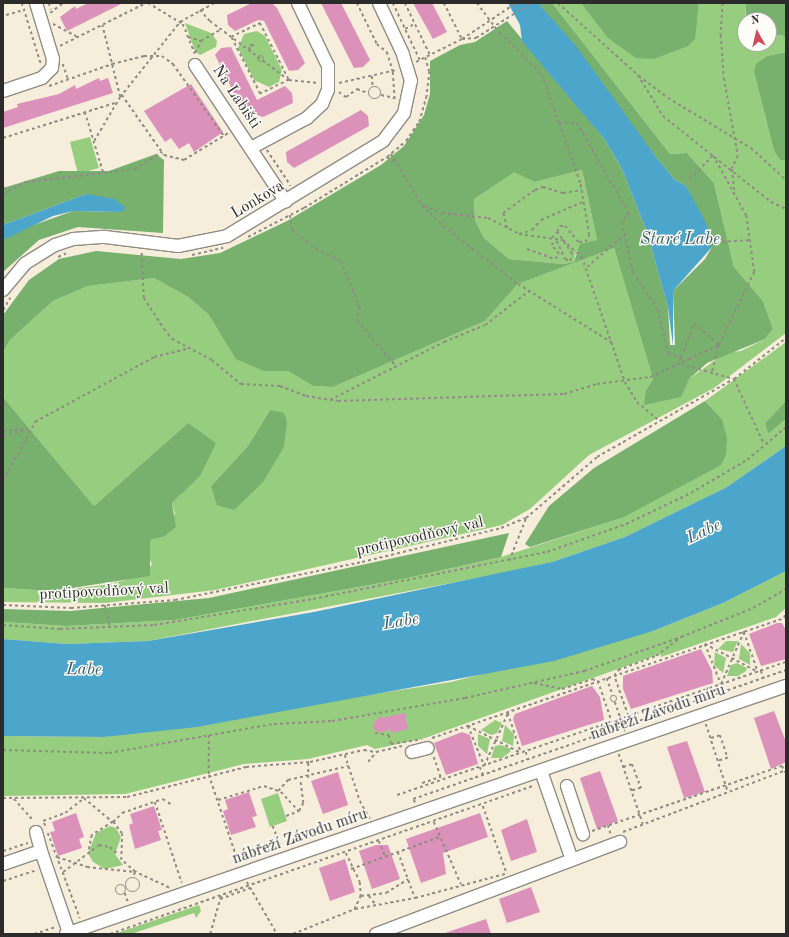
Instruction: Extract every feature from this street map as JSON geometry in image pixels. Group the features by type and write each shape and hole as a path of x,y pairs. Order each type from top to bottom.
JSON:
{"street":[{"path":"298,3 325,57 332,87"},
{"name":"Lonkova","path":"8,292 26,263 61,243 89,237 178,246 202,243 227,236 283,198 373,148 392,132 408,102 411,81 407,66 394,34 379,3"},
{"path":"3,91 42,78 52,68 53,60 45,7"},
{"name":"Na Labišti","path":"195,65 256,145 283,198"},
{"name":"Na Labišti","path":"256,145 316,110 332,87"},
{"name":"nábřeží Závodu míru","path":"67,930 82,923 238,868 541,771 786,686"},
{"path":"412,752 428,748"},
{"path":"541,771 572,860"},
{"path":"567,786 584,834"},
{"path":"555,812 574,806"},
{"path":"3,864 41,839 46,867 67,930"},
{"path":"376,934 572,860 616,839"}],"path":[{"path":"22,3 42,67"},
{"path":"45,7 63,3"},
{"path":"58,48 77,37 147,3 180,22 195,53 201,41 221,29"},
{"path":"94,141 115,103 180,22 214,3"},
{"path":"357,3 377,44 386,52 393,72 395,107"},
{"path":"393,3 420,60"},
{"path":"405,3 430,56"},
{"path":"444,3 462,39"},
{"path":"477,3 495,27 542,75 582,190 589,218 587,240 576,241 563,225 552,238"},
{"path":"200,10 231,37 250,49 289,80 332,87 393,72 430,56 462,39 516,3"},
{"path":"462,39 476,38 531,3"},
{"path":"558,3 638,75 668,98 736,137 786,180"},
{"path":"724,3 721,42 738,156 732,168 734,194"},
{"path":"6,15 24,10"},
{"path":"50,22 77,37"},
{"path":"231,37 260,23 289,80"},
{"path":"394,34 415,24"},
{"path":"102,25 120,97"},
{"path":"188,37 201,41"},
{"path":"231,37 260,94 289,80"},
{"path":"45,88 112,64 154,55 173,64 224,136 184,160 162,152 122,95"},
{"path":"244,239 290,215 387,157 406,141 419,122 428,86 425,58"},
{"path":"638,75 663,116 713,156 732,168 771,202 786,209"},
{"path":"368,93 373,87 372,76"},
{"path":"332,87 346,97 355,89 368,93 373,100 381,95 395,98"},
{"path":"373,87 378,88 381,95"},
{"path":"3,138 115,103"},
{"path":"86,112 104,175"},
{"path":"559,123 577,123 629,213 622,222 633,272 658,310 668,353 681,357"},
{"path":"256,145 292,187"},
{"path":"3,194 26,182 64,176 104,175 135,169 162,152"},
{"path":"391,154 422,205 448,230 528,291 611,342"},
{"path":"689,181 713,156"},
{"path":"712,374 719,346 752,280 750,240 746,216 713,156"},
{"path":"387,157 398,164"},
{"path":"283,198 292,187 296,185"},
{"path":"3,187 8,192"},
{"path":"508,229 503,213 535,190 543,187 563,193 582,190"},
{"path":"519,234 532,230 541,220 585,202"},
{"path":"422,205 442,213 488,218 519,234 563,240 573,247 586,267 625,382 637,402 660,421"},
{"path":"290,215 292,230 316,249 341,261 360,307 357,321 396,366"},
{"path":"526,249 555,259 559,254 551,245 557,241 565,259 570,261 573,256 557,232"},
{"path":"586,267 625,234"},
{"path":"716,242 750,240"},
{"path":"188,255 225,248"},
{"path":"136,250 148,252"},
{"path":"142,251 144,298 172,339 186,349 212,360 241,384 280,386 306,396 330,400 377,402 465,395 564,394 650,377 719,346"},
{"path":"56,257 69,252"},
{"path":"330,400 396,366 485,325 528,291"},
{"path":"3,310 8,292"},
{"path":"681,364 681,357 694,323 719,346"},
{"name":"protipovodňový val","path":"3,605 106,606 175,600 257,584 485,534 526,518 597,457 734,379 786,338"},
{"path":"3,436 29,429 60,405 154,357 186,349"},
{"path":"681,364 734,379 764,444"},
{"path":"3,626 110,627 224,616 509,561 626,524 691,493 747,460 786,426"},
{"path":"3,431 29,429"},
{"path":"3,481 29,429"},
{"path":"509,561 526,518"},
{"path":"3,750 109,753 209,734 274,724 332,721 533,682 584,671 681,637 752,608 786,589"},
{"path":"106,606 110,627"},
{"path":"784,618 786,612"},
{"path":"3,798 84,798 144,794 209,775 259,765 308,762 364,750 376,752 428,748 468,726 784,618"},
{"path":"721,684 744,631"},
{"path":"744,631 758,672"},
{"path":"614,676 618,670 656,656 681,637"},
{"path":"705,644 758,672"},
{"path":"705,644 721,684"},
{"path":"397,795 786,662"},
{"path":"682,706 786,670"},
{"path":"761,671 764,678"},
{"path":"614,676 628,716"},
{"path":"607,678 613,696 612,700"},
{"path":"533,682 557,689 592,679 598,681"},
{"path":"598,681 612,722"},
{"path":"717,686 719,693"},
{"path":"613,696 617,698"},
{"path":"615,702 617,698 622,696"},
{"path":"605,702 612,700 615,702 624,726"},
{"path":"484,766 508,712"},
{"path":"508,712 521,753"},
{"path":"408,806 415,804 413,799 647,718"},
{"path":"616,720 617,723 601,729 602,732 619,728"},
{"path":"706,724 728,792"},
{"path":"468,726 521,753"},
{"path":"468,726 484,766"},
{"path":"375,733 389,735 391,744 422,738 442,780"},
{"path":"209,734 209,775 238,868 277,934"},
{"path":"711,738 720,735 728,758 718,761"},
{"path":"525,751 528,760"},
{"path":"368,762 376,752"},
{"path":"619,754 643,824"},
{"path":"345,755 370,820 363,822"},
{"path":"308,762 308,778"},
{"path":"623,767 632,764 641,788 631,791"},
{"path":"278,791 288,780 300,780 348,766"},
{"path":"584,834 782,766 786,773"},
{"path":"480,767 483,775"},
{"path":"422,782 441,776"},
{"path":"286,816 299,811 304,798 300,780"},
{"path":"218,800 259,786 278,791 299,811"},
{"path":"14,798 30,820 44,821 65,814 84,798"},
{"path":"84,798 113,822 123,839 118,855"},
{"path":"89,850 92,835 113,822 122,813 163,799 172,805"},
{"path":"155,802 182,884"},
{"path":"110,934 250,887 483,805 507,874"},
{"path":"41,839 44,821"},
{"path":"434,822 440,837 447,846 461,884"},
{"path":"608,825 616,839"},
{"path":"273,826 281,850"},
{"path":"351,869 440,837"},
{"path":"3,851 41,839"},
{"path":"41,839 57,857 82,923"},
{"path":"379,841 385,856"},
{"path":"62,872 89,850 105,845 118,855 135,872"},
{"path":"274,852 289,847"},
{"path":"293,934 355,909 415,898 398,852"},
{"path":"346,853 351,869 360,882 361,896 355,909"},
{"path":"57,857 74,863 135,872 169,888"},
{"path":"3,881 59,862"},
{"path":"238,868 246,862"},
{"path":"134,877 135,872"},
{"path":"128,902 124,893 128,879 134,877"},
{"path":"124,893 118,894 115,888 120,884 132,892 138,890 140,881 134,877"},
{"path":"361,896 386,893 408,879"},
{"path":"162,890 188,881"},
{"path":"369,896 376,906"},
{"path":"210,934 220,897"},
{"path":"121,904 135,900"},
{"path":"34,934 67,930 82,923 87,916"}],"green space":[{"path":"538,3 552,3 670,154 687,153 714,183 734,267 763,301 773,329 765,339 707,363 689,379 681,397 644,405 646,390 653,379 614,248 518,284 485,321 333,387 313,386 288,371 264,371 236,359 208,314 188,297 154,278 88,286 53,301 10,340 3,352 3,315 29,280 59,259 96,251 181,259 220,253 287,221 381,165 404,146 424,115 430,94 430,61 460,45 475,42 507,21 605,140 622,169 647,232 668,307 670,345 675,345 673,291 705,259 712,247 712,237 686,186 675,180","holes":["582,170 597,240 580,244 574,262 563,264 509,259 484,238 475,220 474,199 514,172 535,182"]},
{"path":"552,3 581,3 590,13 697,21 699,3 746,3 746,12 737,12 737,52 777,52 777,36 782,35 786,38 786,52 767,56 754,72 774,151 780,160 786,160 786,333 714,388 589,455 530,509 502,525 215,590 105,603 3,602 3,588 52,591 104,585 126,580 152,565 148,554 150,540 163,537 175,514 172,503 183,492 188,423 94,506 3,397 3,352 10,340 53,301 88,286 154,278 188,297 208,314 217,329 264,371 288,371 313,386 333,387 485,321 518,284 614,248 653,379 646,390 689,379 725,353 741,351 765,339 773,329 763,301 734,267 714,183 687,153 670,154","holes":["270,410 284,447 211,486 248,446"]},
{"path":"581,3 699,3 695,39 688,46 654,59 636,58 608,38"},
{"path":"746,3 786,3 786,38 782,35 777,36 777,12 746,12"},
{"path":"185,23 211,33 217,41 216,47 200,55 195,51"},
{"path":"257,31 265,36 282,70 279,82 269,87 254,80 238,48 244,34"},
{"path":"786,52 786,160 780,160 774,151 754,72 756,64 767,56"},
{"path":"90,137 99,168 78,174 70,142"},
{"path":"156,154 164,160 163,233 78,227 39,240 3,272 3,240 20,230 73,211 120,212 86,194 3,225 3,188 59,171 109,171"},
{"path":"582,170 597,240 576,252 574,262 563,264 509,259 484,238 475,220 474,199 514,171 535,182"},
{"path":"786,342 786,401 765,423 768,434 786,419 786,446 727,487 625,537 552,562 508,572 148,641 67,644 3,639 3,622 66,626 175,620 403,579 501,557 622,518 722,419 705,401"},
{"path":"3,397 94,506 188,423 216,443 200,476 172,503 176,527 163,537 150,540 150,576 52,591 3,588"},
{"path":"705,401 722,419 727,438 726,455 721,465 622,518 530,547 525,544 549,506 594,468"},
{"path":"786,401 786,419 768,434 765,423"},
{"path":"270,410 284,413 287,421 284,447 263,482 234,510 217,505 211,486 248,446"},
{"path":"509,533 501,557 403,579 175,620 66,626 3,622 3,609 70,611 209,598"},
{"path":"786,571 786,608 776,617 661,657 660,654 425,738 375,749 367,745 308,759 244,764 125,794 3,796 3,736 104,737 451,682 653,631 723,603"},
{"path":"726,641 738,641 733,652 718,649"},
{"path":"741,644 750,653 750,665 739,659"},
{"path":"715,652 726,658 723,673 714,665"},
{"path":"737,663 747,668 746,671 738,676 727,676 731,665"},
{"path":"495,720 502,723 497,733 491,735 481,730"},
{"path":"505,725 514,734 513,746 502,741"},
{"path":"478,734 490,739 487,754 478,746"},
{"path":"501,745 511,749 510,752 502,758 491,758 495,746"},
{"path":"278,793 287,821 270,827 261,799"},
{"path":"110,826 116,828 121,837 115,854 123,865 105,869 93,862 88,853 96,833"},
{"path":"199,905 201,911 196,918 194,913 131,934 114,934"}],"water":[{"name":"Staré Labe","path":"508,3 538,3 576,46 656,157 675,180 686,186 703,217 712,237 712,247 673,291 673,346 668,307 647,232 622,169 605,140 522,41 520,25"},
{"path":"86,194 114,199 126,208 121,212 73,211 53,216 3,240 3,225"},
{"name":"Labe","path":"786,446 786,571 723,603 653,631 554,661 197,727 104,737 3,736 3,639 67,644 148,641 314,612 552,562 625,537 727,487"}],"building":[{"path":"88,3 123,3 67,31 60,17 75,6 76,9"},
{"path":"252,3 272,3 277,8 305,63 298,70 289,71 264,21 258,20 235,31 228,25 227,15"},
{"path":"321,3 341,3 370,60 363,67 354,68"},
{"path":"413,3 432,3 447,32 433,39"},
{"path":"231,47 257,100 285,86 292,93 293,103 263,117 243,111 215,55 221,48"},
{"path":"99,78 100,81 108,78 113,93 3,128 3,112 18,107 17,104 59,94 75,85 76,89"},
{"path":"191,84 223,132 194,152 189,143 179,149 171,138 165,142 144,111"},
{"path":"361,110 368,116 369,126 294,168 287,162 286,152"},
{"path":"777,623 782,623 786,630 786,659 761,666 749,634"},
{"path":"701,649 712,671 713,683 631,709 623,689 623,676"},
{"path":"592,686 600,697 604,720 522,746 513,719 515,714"},
{"path":"774,711 786,742 786,762 771,769 754,718"},
{"path":"405,713 408,729 391,733 390,729 380,733 374,729 374,722 382,715 382,718"},
{"path":"462,732 470,735 478,764 446,775 434,743"},
{"path":"687,741 705,792 684,798 667,747"},
{"path":"600,771 618,821 597,829 580,778"},
{"path":"338,772 348,805 323,814 311,781"},
{"path":"249,792 257,816 252,817 256,827 231,835 223,811 228,809 225,800"},
{"path":"154,806 162,830 158,831 161,840 135,849 129,825 133,823 130,814"},
{"path":"76,813 84,837 79,839 82,848 58,856 50,832 55,831 52,822"},
{"path":"480,813 488,837 443,853 446,874 421,883 406,839"},
{"path":"527,819 537,852 511,861 501,830"},
{"path":"376,845 388,845 400,879 372,889 359,851"},
{"path":"345,859 355,892 330,901 319,868"},
{"path":"531,887 540,912 507,923 499,899"},
{"path":"486,919 491,934 445,934 445,933"}]}
